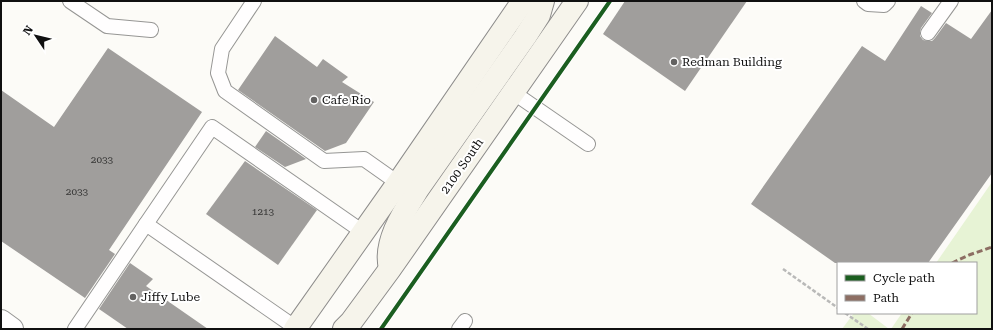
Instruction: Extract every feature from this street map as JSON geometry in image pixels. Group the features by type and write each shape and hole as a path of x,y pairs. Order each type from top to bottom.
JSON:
{"main road":[{"path":"296,328 523,1"},
{"path":"390,269 388,261 391,242 404,212 418,189 525,37 539,15 543,1"},
{"name":"2100 South","path":"344,329 351,322 390,269 577,1"}],"street":[{"path":"1,321 12,329"}],"lane":[{"path":"70,1 107,26 151,30"},
{"path":"254,1 222,49 218,73 225,91 324,161 364,160 398,182"},
{"path":"864,1 868,4 884,5 888,1"},
{"path":"928,33 951,1"},
{"path":"514,93 588,144"},
{"path":"75,329 212,127 363,232"},
{"path":"146,224 296,328"}],"path":[{"path":"783,269 837,307"},
{"path":"846,314 868,329"}],"green space":[{"path":"992,182 992,329 891,329 901,314 977,314 977,262 937,262"},
{"path":"853,314 869,314 889,329 842,329"}],"building":[{"name":"Redman Building","path":"625,1 747,1 685,91 603,34"},
{"path":"921,6 932,13 921,28 920,32 920,36 923,40 928,41 932,41 935,38 946,23 971,39 992,10 992,173 929,262 835,263 751,204 862,46 885,61"},
{"path":"275,36 317,67 323,59 348,77 342,82 374,102 346,143 325,151 238,90"},
{"path":"108,48 202,112 109,250 115,254 85,298 1,241 1,90 54,127"},
{"path":"266,131 306,159 285,167 255,147"},
{"path":"245,161 317,210 278,265 206,214"},
{"name":"Jiffy Lube","path":"130,263 153,279 146,286 208,329 128,329 99,309"}],"marked path":[{"path":"954,262 992,247"},
{"path":"902,329 911,314"}],"cycle path":[{"path":"381,329 610,1"}],"place":[{"name":"Redman Building","path":"674,62"},
{"name":"Cafe Rio","path":"314,100"},
{"name":"Jiffy Lube","path":"133,297"}]}
